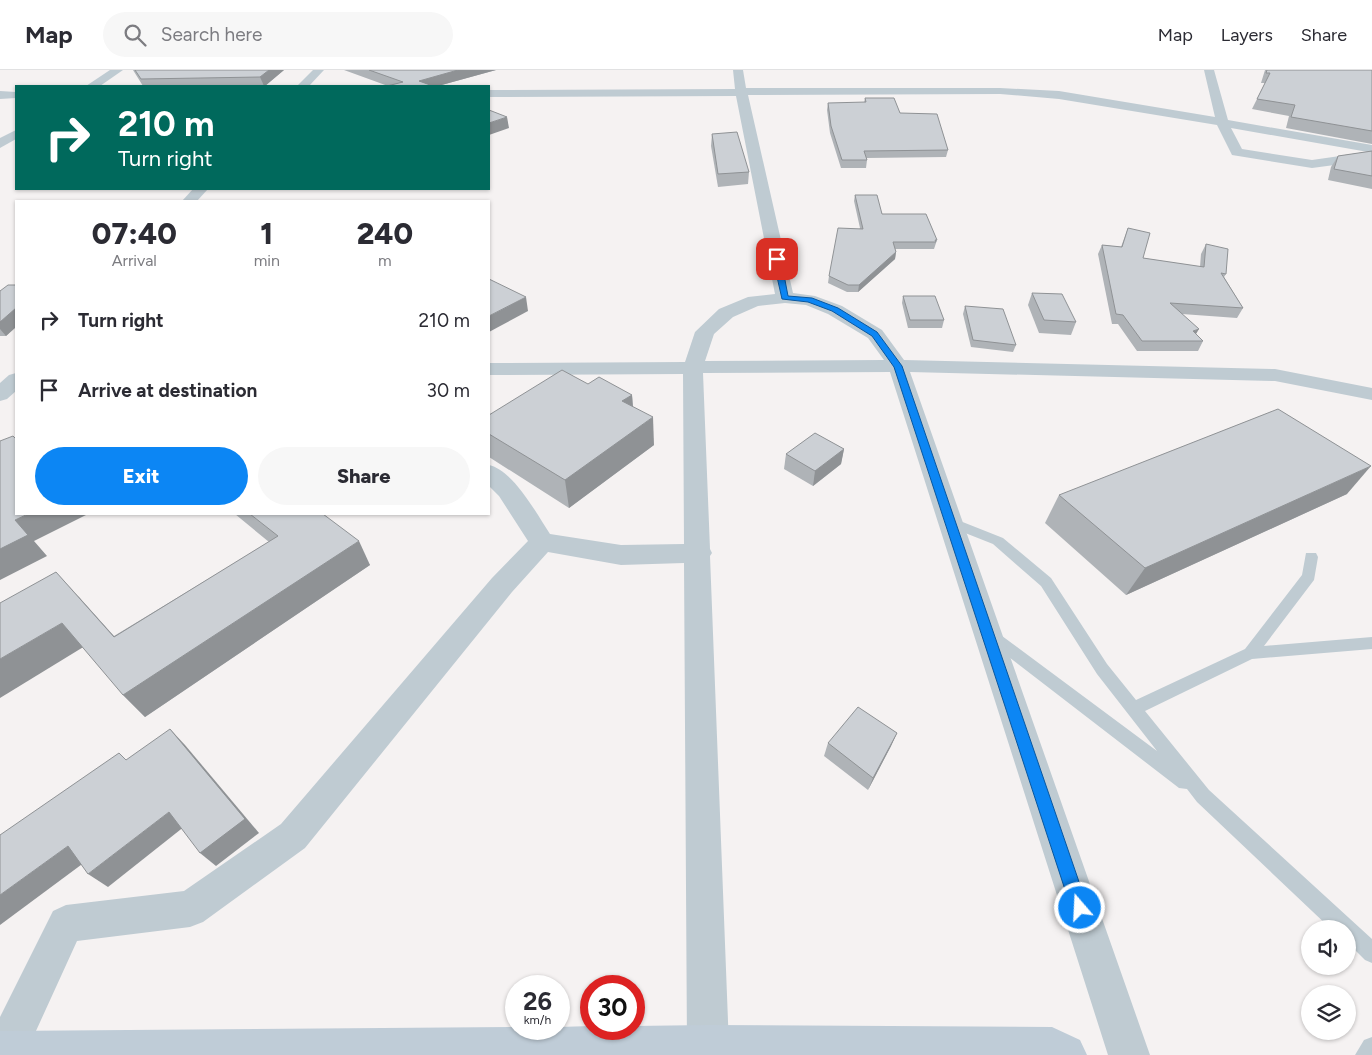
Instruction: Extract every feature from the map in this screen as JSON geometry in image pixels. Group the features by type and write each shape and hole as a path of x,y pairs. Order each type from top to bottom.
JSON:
{"street":[{"path":"94,85 118,70"},
{"path":"304,85 319,70"},
{"path":"738,70 741,92 785,298"},
{"path":"1209,70 1222,122 1237,152 1312,164 1372,155"},
{"path":"490,93 1000,92 1039,94 1113,103 1372,149"},
{"path":"0,95 15,95"},
{"path":"0,144 15,135"},
{"path":"190,200 200,190"},
{"path":"709,1051 699,553 693,368 705,332 726,313 754,301 785,298 809,300 835,310 874,334 898,366 1129,1055"},
{"path":"490,369 898,366 1274,376 1372,394"},
{"path":"0,371 15,371"},
{"path":"0,395 15,380"},
{"path":"490,475 508,490 542,542 621,555 699,553"},
{"path":"542,542 502,584 293,836 190,909 66,924 2,1053 1052,1049 1065,1055"}],"lane":[{"path":"950,522 998,541 1046,582 1102,669 1203,796"},
{"path":"1250,653 1308,576 1311,557"},
{"path":"987,633 1203,796 1337,920"},
{"path":"1133,709 1250,653 1372,642"},
{"path":"1356,938 1372,953"},
{"path":"1366,1055 1372,1048"}],"building":[{"path":"135,70 269,70 260,77 141,79"},
{"path":"369,70 458,70 419,81 430,85 391,85 403,82"},
{"path":"1267,70 1372,70 1372,131 1291,117 1295,105 1257,99 1270,73 1266,73"},
{"path":"865,98 894,98 900,113 937,114 948,150 864,151 867,160 842,160 831,126 828,103 866,102"},
{"path":"490,110 507,117 490,123"},
{"path":"737,132 749,172 718,174 712,134"},
{"path":"1372,151 1372,176 1334,169 1338,156"},
{"path":"855,195 877,195 882,214 926,214 937,240 935,240 936,242 893,242 896,252 859,285 848,285 829,276 838,228 863,229"},
{"path":"1128,228 1150,233 1143,258 1204,267 1206,244 1228,249 1226,274 1221,273 1243,308 1170,303 1199,329 1193,331 1203,341 1142,341 1123,315 1116,314 1102,245 1122,247"},
{"path":"490,279 526,297 490,315"},
{"path":"8,285 15,285 15,309 0,322 0,291"},
{"path":"1032,293 1062,294 1076,322 1044,320"},
{"path":"903,296 935,296 944,320 910,320"},
{"path":"965,306 1003,309 1016,345 973,340"},
{"path":"562,370 588,384 599,377 632,395 622,401 653,417 565,480 490,435 490,414"},
{"path":"1278,409 1371,466 1145,568 1059,495"},
{"path":"815,433 844,449 815,471 786,454"},
{"path":"13,436 15,438 15,515 26,515 15,520 28,535 0,549 0,441"},
{"path":"251,515 324,515 359,541 123,695 62,623 0,659 0,603 56,572 114,637 278,536"},
{"path":"858,707 897,733 873,778 828,743"},
{"path":"170,729 245,819 200,853 169,812 88,874 68,846 0,895 0,835 119,753 126,760"}],"route":[{"path":"777,259 785,298 809,300 835,310 874,334 898,366 1080,908"}]}
